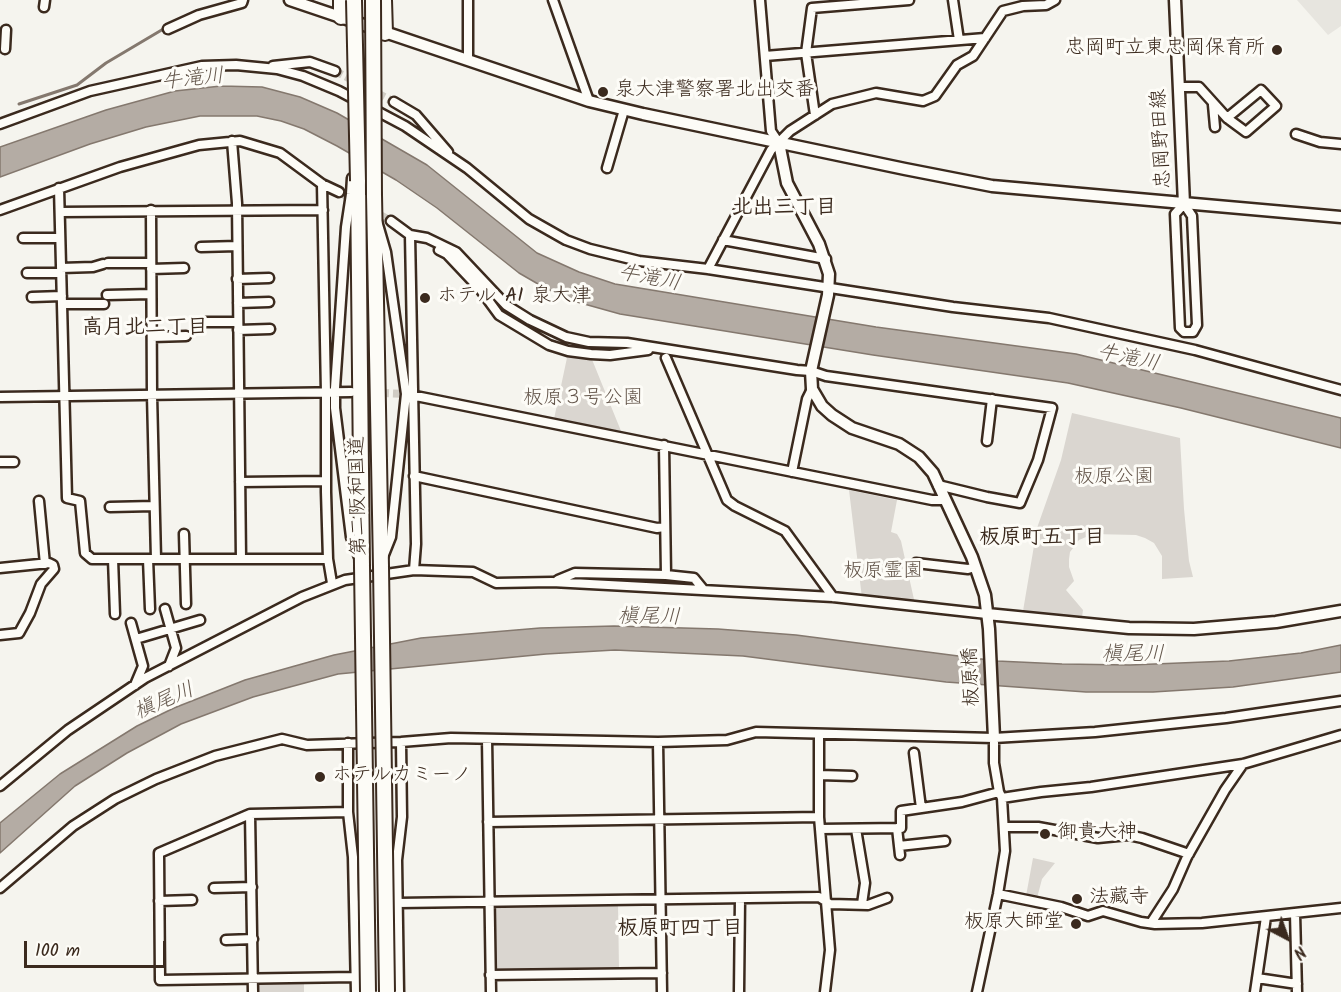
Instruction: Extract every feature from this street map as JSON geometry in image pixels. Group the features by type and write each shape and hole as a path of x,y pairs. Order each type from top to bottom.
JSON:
{"highway":[{"path":"341,0 341,17"},
{"name":"第二阪和国道","path":"354,0 358,153 355,178 368,992"},
{"name":"第二阪和国道","path":"373,0 387,992"},
{"path":"384,0 385,33"}],"street":[{"path":"168,29 199,15 242,3 243,0"},
{"path":"290,0 624,110 992,186 1341,217"},
{"path":"468,0 468,60"},
{"path":"553,0 589,100"},
{"path":"760,0 771,131 779,142 787,183 826,259 829,274 829,292 811,370 812,389 807,399 792,472"},
{"path":"815,115 806,53 812,8 831,3 909,0"},
{"path":"953,0 959,40"},
{"path":"1000,0 1006,9"},
{"path":"708,269 771,150 790,131 832,104 876,93 923,101 935,96 957,65 973,56 1003,11 1023,3 1046,5 1055,0"},
{"name":"忠岡野田線","path":"1175,0 1184,204"},
{"path":"4,36 5,49"},
{"path":"765,56 985,38"},
{"path":"267,68 309,62 335,71"},
{"path":"0,124 90,91 191,68 236,65 267,68 303,76 339,91 405,126 450,156 529,219 566,240 590,249 639,261 708,269 829,292 1048,318 1195,350 1341,390"},
{"path":"1179,87 1199,87 1227,118 1246,132 1276,106 1261,90 1227,118"},
{"path":"394,102 416,115 450,156"},
{"path":"1214,105 1215,127"},
{"path":"607,168 624,110"},
{"path":"1296,134 1320,142 1341,144"},
{"path":"232,141 237,246 241,560"},
{"path":"0,210 120,167 199,145 232,141 240,141 280,153 322,184 339,192"},
{"path":"332,584 328,559 326,481 331,393 346,227 355,178"},
{"path":"322,184 331,393 351,537 361,565"},
{"path":"59,188 67,498 80,501 84,553 93,559 328,559"},
{"path":"1184,204 1192,216 1197,326 1193,332 1184,332 1180,327 1175,214 1184,204"},
{"path":"150,609 154,506 151,210"},
{"path":"60,212 324,210"},
{"path":"375,215 386,252 409,394 391,537 381,563"},
{"path":"391,221 413,237 447,254 480,289 499,315 549,345 568,351 610,355 655,348"},
{"path":"413,237 409,394 414,476 414,570"},
{"path":"413,237 427,238 456,252 506,305 550,331 566,337 589,342 627,344 797,370 811,370 826,376 1052,408 1038,460 1020,503 938,485"},
{"path":"23,238 60,238"},
{"path":"723,240 826,259"},
{"path":"201,246 237,246"},
{"path":"27,273 105,264 184,268"},
{"path":"237,279 268,278"},
{"path":"32,297 106,300 152,294"},
{"path":"238,303 269,302"},
{"path":"205,322 270,329"},
{"path":"152,337 186,336"},
{"path":"666,358 727,500 785,531 833,597"},
{"name":"板原橋","path":"812,389 822,406 832,415 852,428 899,444 919,457 933,473 975,567 985,596 989,629 994,738"},
{"path":"0,397 351,392"},
{"path":"409,394 932,500 945,500"},
{"path":"987,441 992,399"},
{"path":"664,445 666,575"},
{"path":"0,462 14,462"},
{"path":"414,476 657,528 664,527"},
{"path":"240,482 326,481"},
{"path":"39,501 45,564"},
{"path":"110,507 154,506"},
{"path":"184,534 186,604"},
{"path":"113,559 115,614"},
{"path":"922,561 969,569 975,567"},
{"path":"0,568 45,564 53,565 54,569 41,584 19,633 0,635"},
{"path":"0,786 68,730 134,685 168,666 332,584 414,570 473,572 496,583 552,582 833,597 1129,628 1194,629 1276,622 1341,611"},
{"path":"552,582 575,573 666,575 694,578 703,589"},
{"path":"165,609 176,648 168,666"},
{"path":"136,639 200,620"},
{"path":"131,623 143,666 134,685"},
{"path":"0,888 45,848 92,813 156,779 215,756 282,739 307,745 451,738 658,742 727,740 756,732 994,738 1095,732 1215,720 1341,701"},
{"path":"819,734 819,817 830,950 825,992"},
{"path":"820,829 901,828 901,811 1000,795 1091,787 1243,764 1341,735"},
{"path":"487,738 491,992"},
{"path":"977,992 1005,851 1000,795 994,763 994,738"},
{"path":"399,992 397,860 402,817 401,742"},
{"path":"658,742 662,992"},
{"path":"348,743 348,812 353,857 356,992"},
{"path":"914,753 921,808"},
{"path":"1151,923 1173,889 1189,854 1225,790 1243,764"},
{"path":"820,775 852,776"},
{"path":"348,812 250,814 159,853 160,980 355,977"},
{"path":"250,814 254,992"},
{"path":"488,822 819,817"},
{"path":"1004,827 1038,827 1098,838 1128,835 1189,854"},
{"path":"897,828 900,850 945,841"},
{"path":"856,829 865,883 862,904"},
{"path":"214,888 252,887"},
{"path":"998,894 1061,907 1088,916 1103,911 1151,923 1202,923 1341,908"},
{"path":"398,903 819,897 830,904 874,904 887,898"},
{"path":"739,992 740,899"},
{"path":"159,901 192,900"},
{"path":"1257,978 1297,988 1295,913"},
{"path":"1255,992 1266,917"},
{"path":"226,940 253,939"},
{"path":"490,975 662,973"}],"shaded area":[{"path":"1297,0 1341,0 1341,26 1328,35"},
{"path":"221,86 262,87 300,97 337,113 427,165 537,253 579,272 615,284 876,327 1076,354 1341,418 1341,448 1181,408 1068,383 873,355 620,314 577,302 519,273 437,208 396,180 304,129 257,116 200,116 146,127 90,144 0,177 0,147 106,110 175,91"},
{"path":"614,626 718,629 796,635 997,661 1062,664 1130,665 1229,661 1301,653 1341,645 1341,672 1233,687 1153,692 1086,692 946,682 743,656 615,650 546,654 338,674 253,697 181,724 127,753 75,786 0,853 0,823 60,774 137,726 174,708 245,680 334,655 421,638 540,628"}],"green space":[{"name":"板原３号公園","path":"568,353 591,357 621,431 554,419"},
{"name":"板原公園","path":"1072,413 1180,438 1184,509 1189,561 1193,577 1162,579 1162,556 1154,543 1145,538 1136,535 1093,534 1079,540 1070,552 1069,559 1074,581 1066,590 1083,610 1082,617 1023,611 1037,528 1061,460"},
{"name":"板原霊園","path":"849,490 897,500 891,532 897,534 901,541 915,604 862,598"},
{"path":"1033,858 1055,863 1042,879 1037,898 1026,896"},
{"path":"618,904 619,969 497,971 493,966 492,911 497,907"},
{"path":"304,982 304,992 257,992 257,987 262,983"}],"waterway":[{"path":"19,104 77,85 106,63 165,28"}],"tunnel":[{"path":"335,71 394,102"},
{"path":"339,192 391,221"},
{"path":"357,392 406,394"}],"place":[{"name":"忠岡町立東忠岡保育所","path":"1277,50"},
{"name":"泉大津警察署北出交番","path":"603,92"},
{"name":"ホテル AI 泉大津","path":"425,298"},
{"name":"ホテルカミーノ","path":"320,777"},
{"name":"御貴大神","path":"1045,834"},
{"name":"法藏寺","path":"1077,899"},
{"name":"板原大師堂","path":"1076,924"}],"district":[{"name":"北出三丁目","path":"784,209"},
{"name":"高月北二丁目","path":"145,329"},
{"name":"板原町五丁目","path":"1042,539"},
{"name":"板原町四丁目","path":"680,930"}],"water label":[{"name":"牛滝川","path":"193,81"},
{"name":"牛滝川","path":"649,280"},
{"name":"牛滝川","path":"1128,360"},
{"name":"槇尾川","path":"649,619"},
{"name":"槇尾川","path":"1133,656"},
{"name":"槇尾川","path":"165,703"}]}
